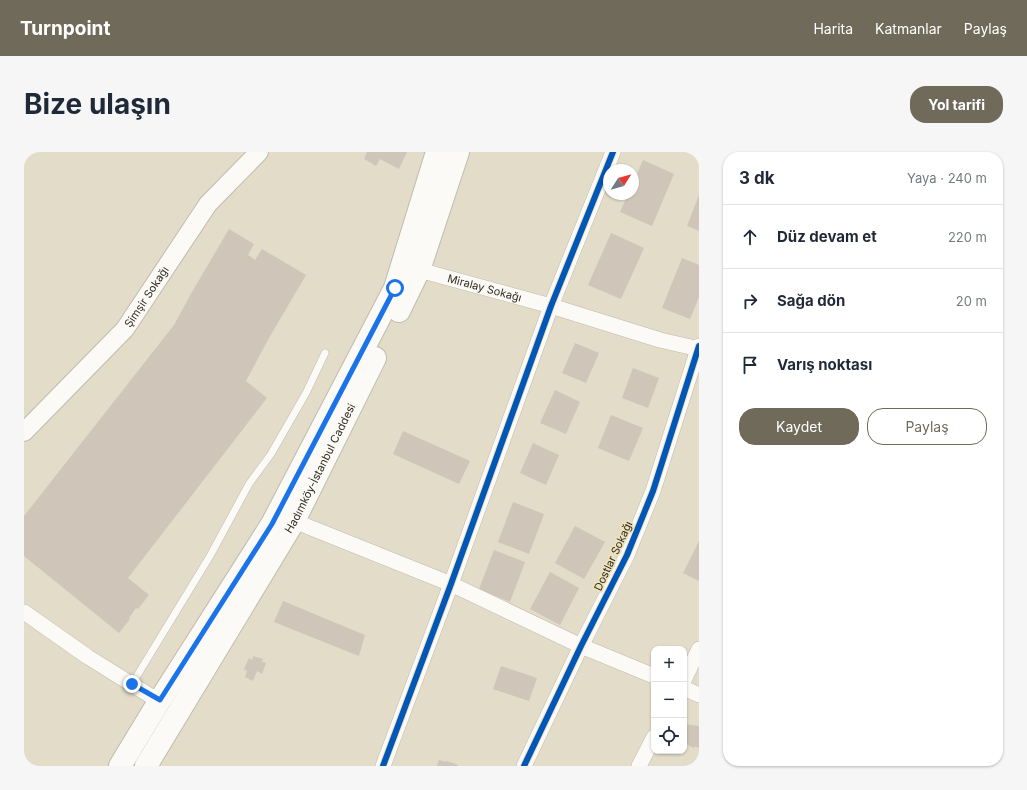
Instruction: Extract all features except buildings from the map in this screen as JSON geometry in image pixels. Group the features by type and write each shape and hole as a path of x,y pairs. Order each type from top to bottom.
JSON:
{"main road":[{"name":"Hadımköy-İstanbul Caddesi","path":"120,766 160,700 272,524 395,288 437,152"},
{"name":"Hadımköy-İstanbul Caddesi","path":"146,766 294,521 419,270 458,152"}],"street":[{"name":"Şimşir Sokağı","path":"24,432 126,329 208,204 258,152"},
{"path":"383,766 451,584 551,306 613,152"},
{"name":"Miralay Sokağı","path":"419,270 551,306 660,340 699,348"},
{"name":"Dostlar Sokağı","path":"524,766 581,646 627,555 653,491 699,348"},
{"path":"294,521 451,584 581,646 651,675"},
{"path":"24,612 88,657 160,700"},
{"path":"687,674 699,649"},
{"path":"687,689 699,695"},
{"path":"639,766 651,743"}],"lane":[{"path":"132,684 210,556 248,484 271,454 306,393 325,353"}],"cycle path":[{"path":"383,766 451,584 551,306 613,152"},
{"path":"524,766 581,646 627,555 653,491 699,346"}],"route":[{"path":"132,684 160,700 272,524 395,288"}]}
